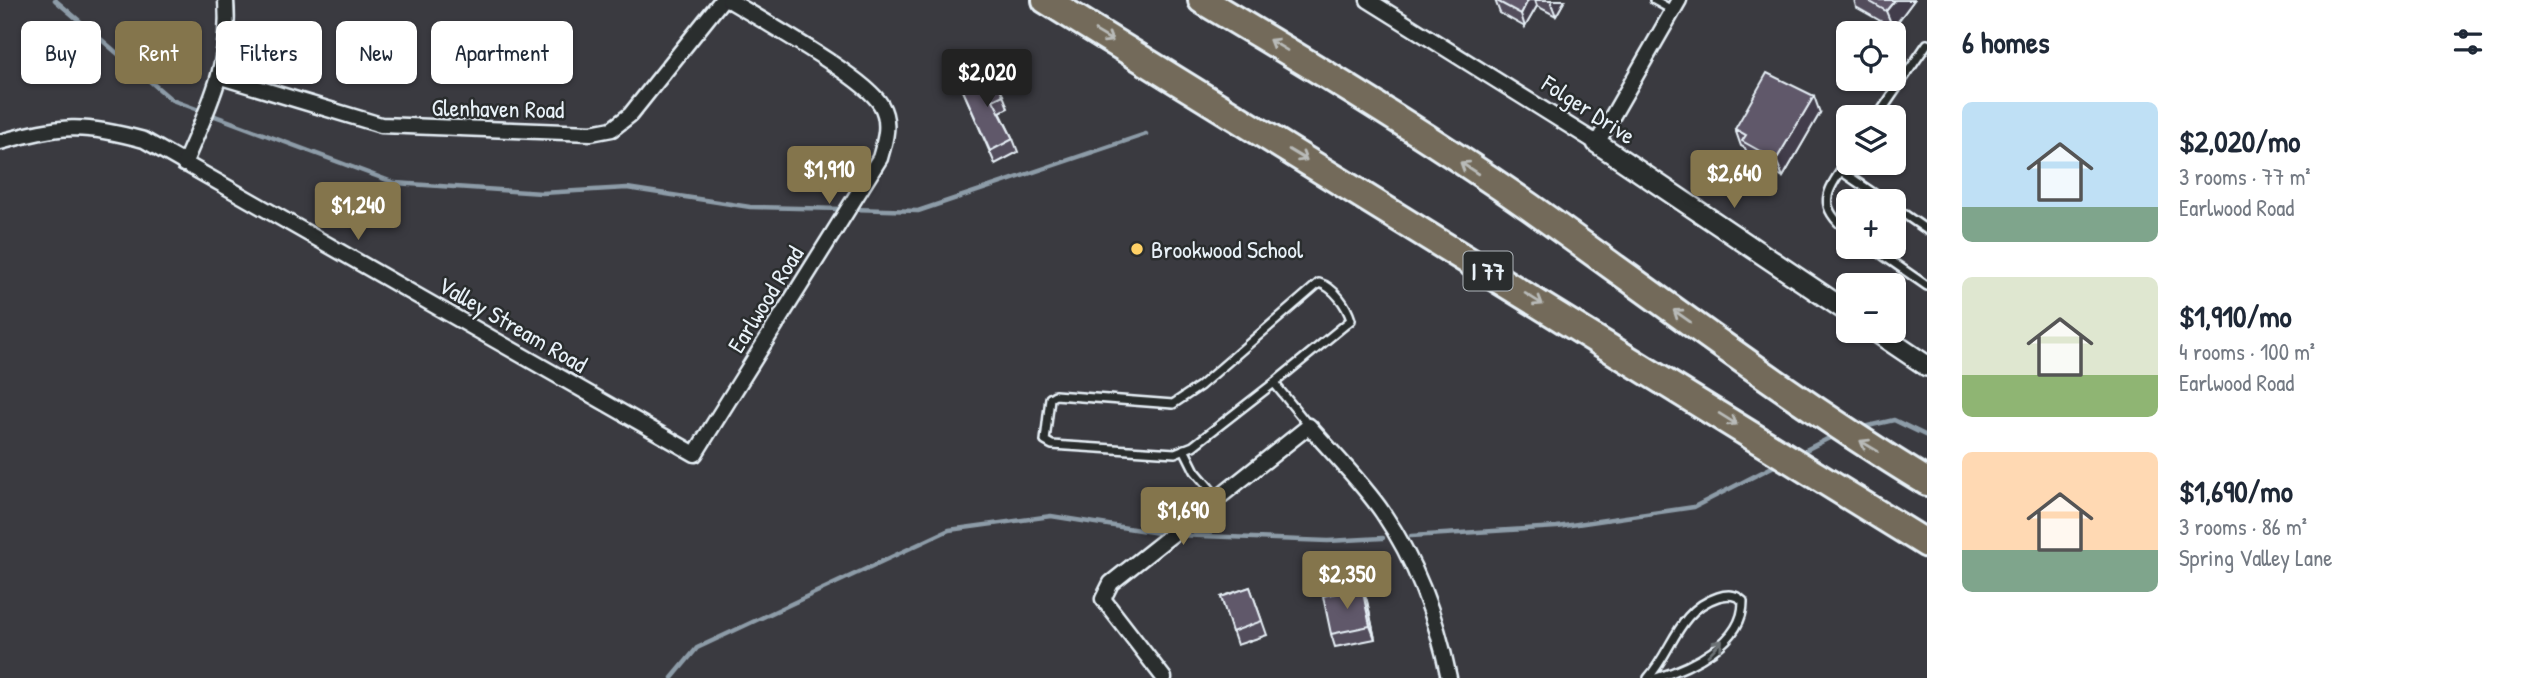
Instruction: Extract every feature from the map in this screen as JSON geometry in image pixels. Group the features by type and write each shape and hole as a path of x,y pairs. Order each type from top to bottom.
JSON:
{"highway":[{"name":"I 77","path":"1046,0 1927,544"},
{"path":"1202,0 1289,52 1527,205 1843,431 1927,482"}],"street":[{"path":"226,0 228,21"},
{"name":"Glenhaven Road","path":"244,84 381,125 591,133 612,128 630,115 722,0"},
{"name":"Earlwood Road","path":"695,454 880,158 888,132 882,106 864,86 729,0"},
{"name":"Folger Drive","path":"1368,0 1597,143 1836,304"},
{"path":"1597,143 1676,5"},
{"path":"184,164 218,84"},
{"name":"Valley Stream Road","path":"0,142 51,128 98,128 144,140 695,454"},
{"path":"1893,343 1927,366"},
{"path":"1164,678 1103,599 1111,583 1309,426 1382,512 1416,571 1440,636 1449,678"}],"lane":[{"path":"1654,0 1676,5"},
{"path":"1885,105 1927,44"},
{"path":"1836,221 1828,210 1826,200 1839,175"},
{"path":"1847,175 1867,189"},
{"path":"1906,215 1927,230"},
{"path":"1888,259 1927,286"},
{"path":"1319,283 1327,285 1348,310 1351,320 1274,383 1232,418 1175,453 1052,444 1045,441 1050,398 1055,395 1173,404 1200,386 1319,283"},
{"path":"1274,383 1309,426"},
{"path":"1184,449 1195,471 1218,498"},
{"path":"1648,678 1680,626 1700,605 1731,594 1743,601 1741,618 1702,661 1656,678"}],"building":[{"path":"1495,0 1528,0 1521,14"},
{"path":"1867,0 1895,0 1886,11"},
{"path":"991,70 1003,95 993,100 1013,139 990,151 961,86"},
{"path":"1767,73 1814,96 1776,160 1742,141 1746,135 1735,129"},
{"path":"1250,587 1262,621 1232,632 1221,597"},
{"path":"1362,588 1370,626 1331,634 1323,596"}],"waterway":[{"path":"55,0 172,100 395,183 542,193 627,188 750,207 843,209"},
{"path":"852,209 918,211 1146,134"},
{"path":"1859,428 1894,420 1927,436"},
{"path":"1798,454 1837,434"},
{"path":"1411,536 1557,527 1694,507 1778,464"},
{"path":"672,678 697,648 949,530 1051,516 1165,534"},
{"path":"1177,535 1328,541 1383,538"}],"place":[{"name":"Brookwood School","path":"1137,249"}]}
